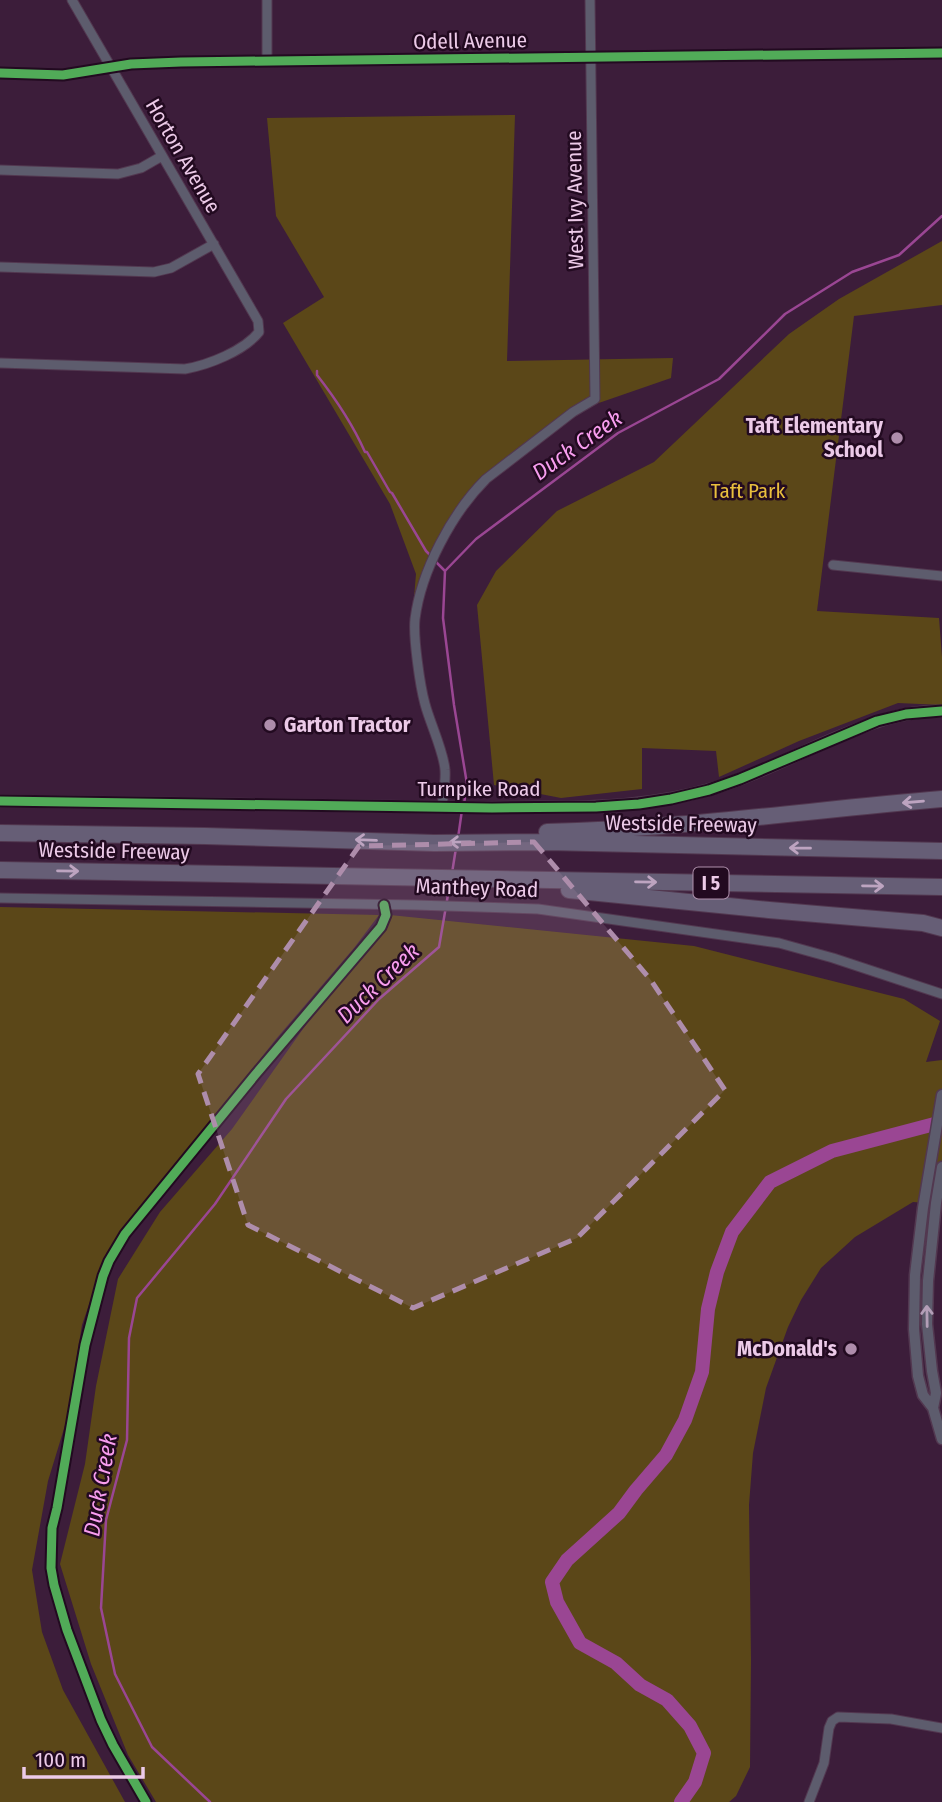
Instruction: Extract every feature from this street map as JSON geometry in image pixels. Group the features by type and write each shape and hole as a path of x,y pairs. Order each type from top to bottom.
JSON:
{"highway":[{"path":"487,842 513,832 639,829 942,799"},
{"name":"Westside Freeway","path":"0,833 942,851"},
{"name":"Westside Freeway","path":"0,870 942,887"},
{"path":"522,879 538,887 923,923 942,928"}],"street":[{"name":"Horton Avenue","path":"0,363 185,369 218,359 253,339 259,332 258,321 72,0"},
{"path":"267,0 267,61"},
{"name":"West Ivy Avenue","path":"445,807 445,768 424,701 415,633 424,577 451,525 478,486 572,412 595,399 590,0"},
{"name":"Odell Avenue","path":"0,74 63,75 155,63 942,53"},
{"path":"0,170 118,174 141,168 162,156"},
{"path":"0,267 154,272 171,268 214,244"},
{"path":"832,565 942,576"},
{"name":"Turnpike Road","path":"0,801 492,808 639,804 709,790 877,721 906,714 942,711"},
{"name":"Manthey Road","path":"0,898 421,905 547,910 779,943 942,994"},
{"path":"146,1802 101,1720 74,1651 52,1574 52,1528 94,1307 109,1261 125,1234 381,927 386,915 384,905"},
{"path":"938,1407 923,1395 918,1376 914,1329 915,1275 925,1194 942,1095"},
{"path":"942,1167 928,1280 927,1324 942,1439"},
{"path":"809,1802 824,1763 829,1728 832,1721 838,1717 891,1719 942,1728"}],"highlighted area":[{"path":"534,842 650,979 725,1090 577,1238 413,1308 248,1225 198,1074 359,846"}],"green space":[{"path":"515,115 507,361 673,358 671,378 593,405 505,462 458,514 412,621 416,574 390,504 283,323 324,297 276,216 267,118"},
{"name":"Taft Park","path":"942,241 942,305 854,316 817,611 939,618 942,705 898,703 799,741 719,777 716,751 642,748 642,789 561,798 494,785 477,605 496,571 557,511 654,462 789,334 839,299"},
{"path":"0,907 379,915 276,1039 107,1252 82,1325 66,1422 48,1481 32,1570 42,1632 63,1690 125,1802 0,1802"},
{"path":"390,915 694,946 904,999 940,1021 926,1062 942,1060 942,1204 913,1202 855,1237 821,1268 788,1327 766,1388 753,1453 749,1505 750,1767 736,1796 729,1802 156,1802 128,1755 91,1664 60,1564 85,1464 96,1386 118,1279 160,1212 232,1129 337,981"}],"waterway":[{"name":"Duck Creek","path":"464,804 467,784 443,618 445,571 476,539 618,433 719,379 785,314 852,272 899,255 942,216"},
{"path":"317,371 431,556"},
{"path":"435,561 445,571"},
{"name":"Duck Creek","path":"458,838 462,810"},
{"name":"Duck Creek","path":"452,873 456,848"},
{"name":"Duck Creek","path":"210,1802 152,1747 115,1674 101,1608 106,1520 127,1440 129,1338 137,1298 215,1204 286,1099 379,999 439,947 450,883"},
{"path":"681,1802 695,1782 704,1753 690,1726 667,1700 640,1685 616,1663 580,1643 557,1602 552,1582 567,1560 619,1513 666,1455 685,1420 702,1372 708,1309 717,1272 732,1232 770,1182 832,1151 942,1122"}],"cycle path":[{"path":"0,73 63,75 131,64 181,62 942,53"},
{"path":"0,801 492,808 639,804 709,790 877,721 906,714 942,711"},
{"path":"146,1802 101,1720 67,1630 51,1568 52,1528 85,1345 103,1276 125,1234 381,927 386,915 384,905"}],"place":[{"name":"Taft Elementary School","path":"897,438"},
{"name":"Garton Tractor","path":"270,725"},
{"name":"McDonald's","path":"851,1349"}]}
